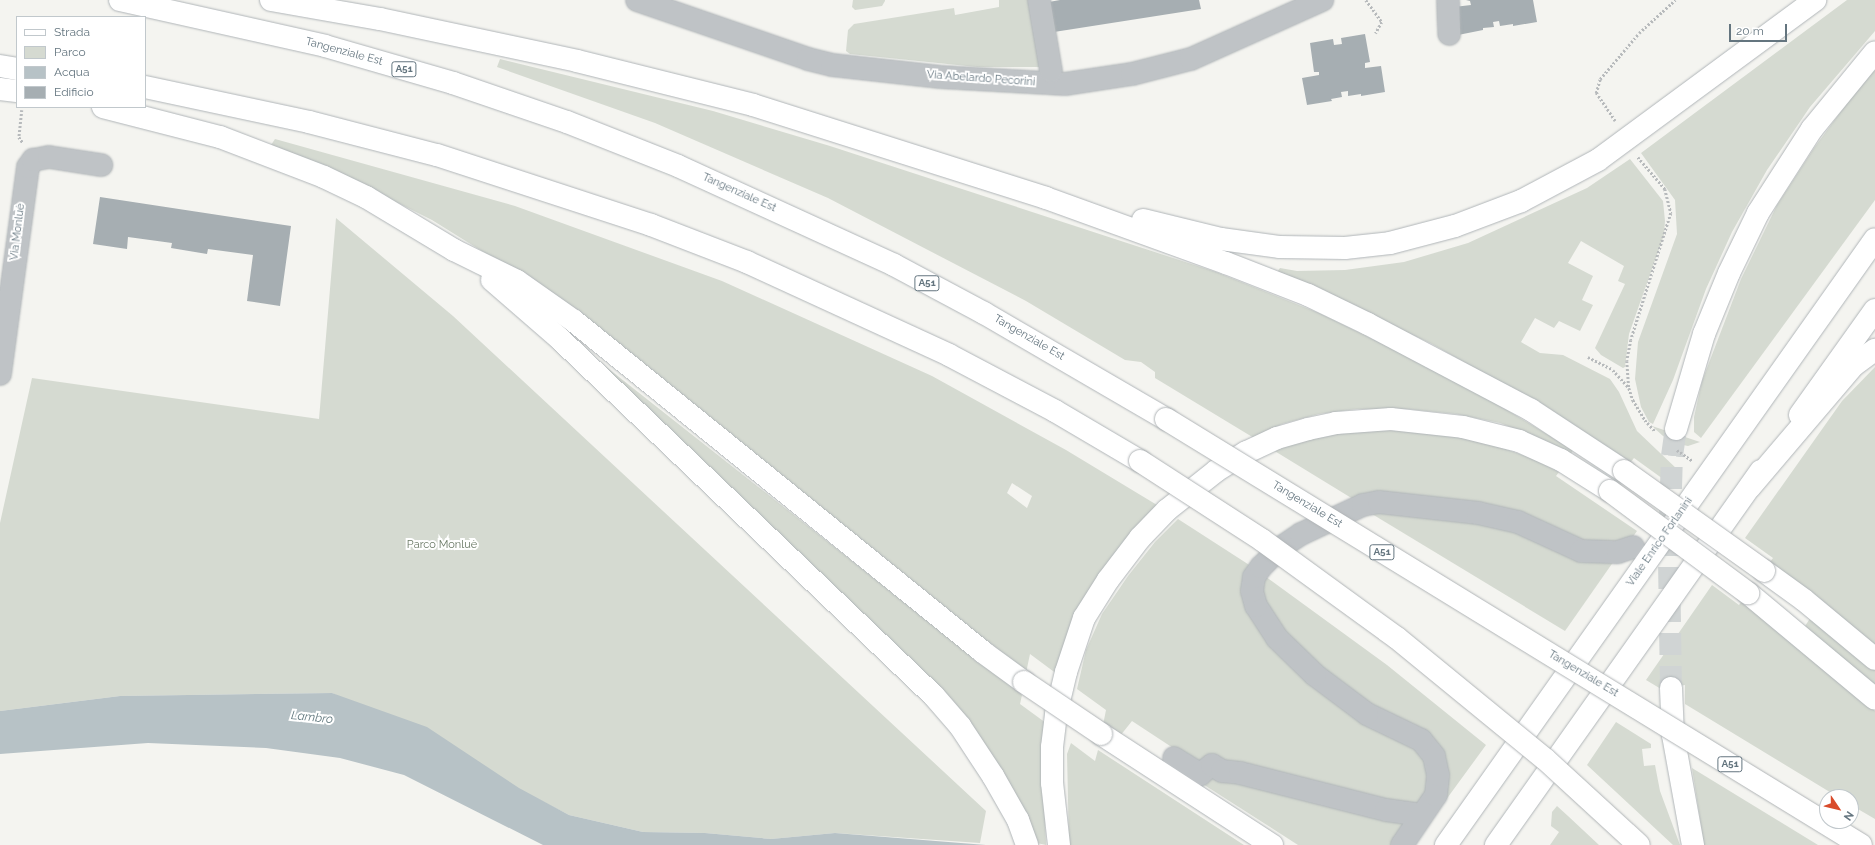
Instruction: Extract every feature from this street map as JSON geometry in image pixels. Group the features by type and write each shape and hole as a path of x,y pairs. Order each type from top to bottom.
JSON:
{"main road":[{"name":"Tangenziale Est","path":"120,0 325,46 453,83 567,122 678,166 894,265 991,317 1166,419 1861,845"},
{"path":"271,0 380,19 577,61 753,105 1046,198 1226,263 1308,296 1362,320 1460,370 1531,410 1624,471 1764,571 1804,600 1875,659"},
{"path":"1046,198 1221,239 1280,247 1345,248 1390,243 1455,226 1521,201 1598,160 1815,0"},
{"path":"1670,438 1704,334 1729,273 1758,213 1812,129 1875,52"},
{"path":"0,66 16,69"},
{"path":"146,87 309,122 437,154 658,227 747,262 949,355 1055,411 1140,462 1262,540 1397,638 1540,754 1640,845"},
{"path":"0,88 16,98"},
{"path":"107,108 220,137 283,160 366,198 454,250 517,281 574,321 983,652 1024,682 1101,734 1272,845"},
{"name":"Viale Enrico Forlanini","path":"1446,845 1875,239"},
{"path":"454,250 514,297 560,339 934,696 960,726 985,764 1018,820 1027,845"},
{"path":"1496,845 1875,310"},
{"path":"1750,487 1843,378 1875,350"},
{"path":"1059,845 1052,783 1052,747 1056,714 1066,672 1084,618 1108,580 1140,538 1167,510 1216,471 1247,452 1308,429 1336,423 1391,419 1463,427 1519,441 1560,460 1610,491 1748,593 1875,699"},
{"path":"1671,688 1673,735 1692,845"}],"street":[{"name":"Via Abelardo Pecorini","path":"637,0 808,59 832,65 940,77 1065,84 1132,74 1191,59 1322,0"},
{"path":"1039,0 1051,71"},
{"path":"1448,0 1449,34"},
{"name":"Via Monluè","path":"0,374 28,167 33,160 49,157 101,165"},
{"path":"1402,845 1436,795 1438,775 1434,756 1421,740 1367,714 1315,675 1277,638 1256,606 1252,590 1254,578 1261,568 1280,548 1301,534 1363,505 1379,502 1478,513 1518,522 1581,551 1618,552 1633,547"},
{"path":"1174,758 1200,774 1212,764 1222,771 1240,773 1386,810 1422,815"}],"path":[{"path":"1366,0 1382,22 1376,33"},
{"path":"1616,121 1596,93 1600,79 1639,33 1675,0"},
{"path":"19,108 19,137"},
{"path":"1629,388 1627,361 1631,340 1671,213 1665,189 1638,157"},
{"path":"1588,357 1613,370 1629,388 1645,420 1670,438 1695,462"}],"green space":[{"path":"853,0 885,1 882,6 855,10 852,7"},
{"path":"999,0 1032,0 1040,67 977,67 850,54 846,51 848,30 854,24 954,8 955,15 999,7"},
{"path":"1847,0 1875,0 1875,31 1810,107 1767,170 1732,232 1706,289 1673,380 1653,424 1649,422 1641,407 1635,379 1638,342 1677,234 1675,200 1641,153"},
{"path":"500,59 713,111 830,146 1216,272 1319,313 1420,362 1466,388 1471,388 1573,450 1571,454 1546,441 1500,423 1456,414 1407,409 1357,409 1319,414 1282,424 1254,438 1155,378 1155,372 1141,362 1125,360 1026,301 828,198 655,123 497,67"},
{"path":"1875,70 1875,200 1701,438 1694,432 1694,417 1702,381 1741,279 1777,205 1814,148 1856,91"},
{"path":"275,139 515,206 722,281 932,376 1066,450 1157,505 1061,677 1030,654 1026,673 522,276 432,220 338,173 271,145","holes":["1012,483 1032,496 1027,508 1007,493"]},
{"path":"1630,159 1663,201 1665,221 1664,235 1629,334 1625,367 1623,368 1601,355 1595,348 1625,284 1618,281 1624,266 1581,241 1568,263 1593,276 1582,300 1593,305 1580,331 1559,321 1554,328 1535,318 1521,342 1540,353 1563,355 1610,379 1619,392 1637,431 1678,470 1670,484 1634,458 1630,463 1557,415 1432,344 1277,272 1280,268 1297,271 1345,270 1404,262 1468,243 1587,188"},
{"name":"Parco Monluè","path":"336,218 453,316 986,811 980,843 835,833 771,839 705,833 643,832 569,815 332,693 120,696 0,711 0,523 32,378 319,419"},
{"path":"605,366 1022,695 1020,704 1046,723 1042,741 1046,845 1037,843 1006,778 618,385"},
{"path":"1875,367 1875,646 1770,562 1773,558 1745,538 1842,401"},
{"path":"1652,426 1700,442 1688,446 1678,444 1663,436"},
{"path":"1355,430 1395,430 1455,436 1494,445 1534,459 1559,472 1556,476 1637,531 1630,541 1572,543 1353,499 1273,450 1313,438"},
{"path":"1384,510 1475,520 1616,558 1565,631 1372,514"},
{"path":"1178,519 1254,568 1253,614 1418,744 1433,777 1424,807 1199,765 1132,721 1120,736 1103,725 1106,710 1077,689 1086,650 1102,614 1128,576 1155,542"},
{"path":"1262,574 1387,665 1486,745 1413,845 1444,772 1295,646 1262,602"},
{"path":"1712,585 1739,605 1742,601 1875,711 1875,819 1859,810 1859,789 1825,789 1685,704 1685,685 1661,689 1646,680"},
{"path":"1811,617 1875,670 1875,687 1805,626"},
{"path":"1616,722 1651,744 1651,748 1642,749 1644,766 1655,765 1660,791 1680,845 1673,845 1587,765"},
{"path":"1071,743 1095,761 1098,750 1244,845 1069,845 1067,754"},
{"path":"1692,768 1818,845 1704,845"},
{"path":"1213,771 1410,819 1397,845 1298,845 1198,781"},
{"path":"1557,806 1599,845 1550,845 1559,832 1551,826 1552,812"}],"water":[{"name":"Lambro","path":"332,693 427,727 519,788 569,815 643,832 705,833 771,839 835,833 986,845 543,845 404,775 340,758 266,748 148,743 0,754 0,711 120,696"}],"building":[{"path":"1060,0 1199,0 1201,9 1054,32 1049,2"},
{"path":"1466,0 1533,0 1537,22 1513,26 1513,24 1500,26 1499,21 1493,22 1494,27 1483,28 1483,30 1458,35 1454,7 1471,5 1470,1"},
{"path":"1365,34 1370,62 1365,63 1365,68 1381,66 1385,92 1361,96 1361,94 1348,96 1348,91 1341,92 1342,97 1331,99 1332,101 1307,105 1302,78 1319,75 1319,72 1314,72 1310,43 1333,39 1334,45 1342,44 1341,38"},
{"path":"100,197 291,226 280,306 247,301 253,255 208,249 207,254 171,248 172,243 128,237 127,249 93,244"}],"tunnel":[{"path":"1671,688 1669,555 1672,456 1676,429"}]}
